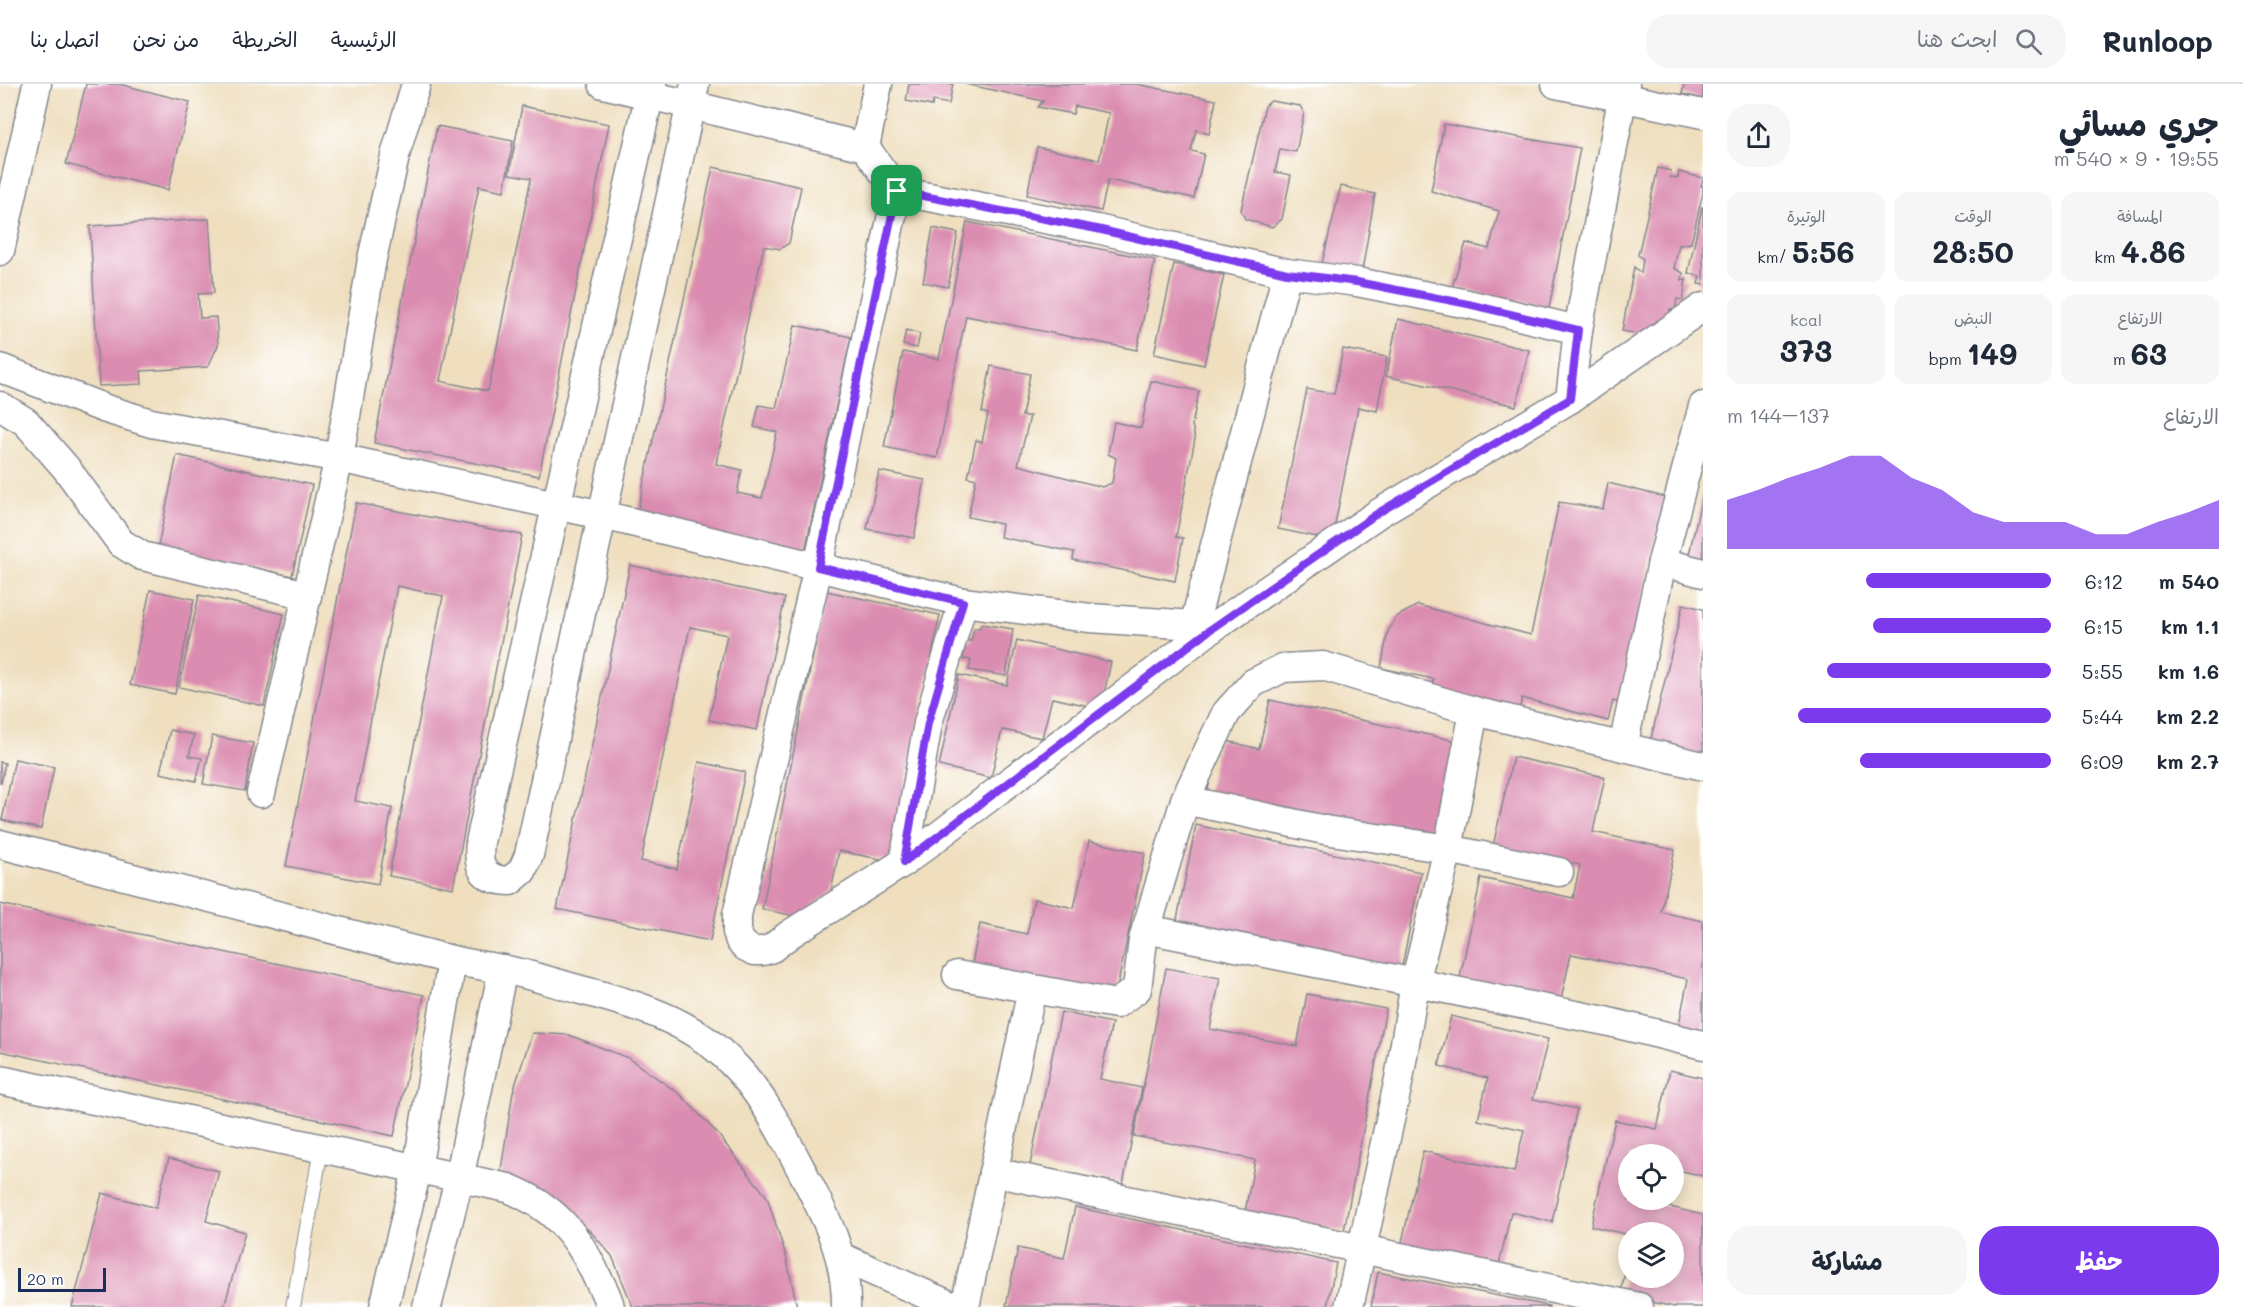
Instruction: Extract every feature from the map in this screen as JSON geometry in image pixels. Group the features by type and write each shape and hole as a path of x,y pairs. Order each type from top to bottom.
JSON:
{"street":[{"path":"0,251 10,153 37,84"},
{"path":"261,793 339,458 372,259 396,152 416,84"},
{"path":"603,84 693,94 865,147 897,191 1097,229 1287,273 1357,282 1468,304 1578,330"},
{"path":"865,147 878,84"},
{"path":"1556,84 1624,90 1703,114"},
{"path":"651,89 480,842 478,857 483,871 495,880 510,881 522,871 529,855 693,94"},
{"path":"1570,399 1578,330 1624,90"},
{"path":"897,191 818,567 736,915 740,941 754,951 772,948 790,934 904,862 1203,627 1378,513 1570,399 1703,307"},
{"path":"1203,627 1287,273"},
{"path":"0,368 106,409 151,423 339,458 602,515 963,602 1090,618 1203,627"},
{"path":"0,406 26,422 66,468 122,543 142,556 307,596"},
{"path":"1623,747 1662,562 1703,406"},
{"path":"1662,562 1703,573"},
{"path":"904,862 928,723 963,602"},
{"path":"957,975 1116,1004 1137,988 1146,929 1185,800 1226,713 1252,683 1283,668 1323,666 1474,711 1703,766"},
{"path":"1349,1307 1399,1079 1416,983 1448,849 1474,711"},
{"path":"1185,800 1325,830 1448,849 1559,872"},
{"path":"0,844 452,960 503,969 626,1002 662,1015 694,1033 730,1061 763,1101 828,1220 841,1257 846,1285 846,1307"},
{"path":"1146,929 1605,1021 1703,1045"},
{"path":"384,1307 417,1170 452,960"},
{"path":"427,1307 459,1179 503,969"},
{"path":"965,1307 1032,989"},
{"path":"0,1080 508,1188 528,1196 554,1213 573,1234 594,1269 610,1307"},
{"path":"993,1172 1363,1250 1576,1300 1639,1307"},
{"path":"841,1257 954,1307"}],"lane":[{"path":"293,1307 321,1149"}],"building":[{"path":"86,84 119,84 190,102 168,190 66,164"},
{"path":"909,84 953,84 949,104 933,101 932,106 906,101"},
{"path":"965,84 1136,84 1216,100 1209,134 1196,130 1191,151 1204,154 1194,198 1108,180 1101,211 1027,195 1037,147 1099,160 1109,113 1075,106 1073,114 1038,107 1043,101"},
{"path":"1684,84 1703,84 1703,99 1682,94"},
{"path":"1271,101 1300,106 1304,113 1296,152 1280,149 1275,172 1291,175 1282,219 1272,227 1245,219 1241,210 1265,106"},
{"path":"522,106 609,124 539,476 374,443 437,126 513,141 504,191 479,186 440,381 488,391 531,178 509,174"},
{"path":"1444,124 1580,148 1549,308 1452,287 1466,243 1489,249 1499,211 1431,191"},
{"path":"713,167 801,187 789,243 780,249 764,246 716,464 742,470 737,493 762,498 777,432 754,427 759,405 776,408 795,325 851,337 804,555 636,518"},
{"path":"1658,168 1671,171 1670,177 1678,178 1679,172 1703,178 1701,186 1703,186 1703,193 1691,243 1679,245 1674,268 1683,273 1682,280 1686,279 1683,300 1677,299 1675,310 1670,309 1669,317 1644,335 1622,331 1634,267 1641,273 1643,259 1638,255"},
{"path":"1341,186 1375,194 1362,271 1322,263"},
{"path":"1702,207 1703,285 1698,284 1700,276 1688,273"},
{"path":"209,219 214,293 198,294 200,318 216,317 218,345 208,367 141,371 142,384 99,386 90,226"},
{"path":"967,222 1155,260 1137,350 966,316 937,458 884,447 903,352 939,359"},
{"path":"933,228 958,233 948,287 923,282"},
{"path":"1174,264 1224,275 1204,365 1154,354"},
{"path":"1398,319 1529,350 1516,406 1386,376"},
{"path":"906,330 920,334 917,348 903,345"},
{"path":"1343,349 1387,357 1377,411 1358,407 1332,540 1278,529 1307,389 1334,394"},
{"path":"991,366 1030,374 1022,416 1030,416 1018,465 1102,487 1112,483 1116,458 1108,454 1114,422 1141,428 1151,381 1199,391 1192,425 1195,439 1176,537 1183,538 1175,581 1073,560 1074,552 1000,537 1002,524 968,517 976,479 968,477 976,440 982,442 988,414 982,412"},
{"path":"177,455 312,485 292,576 158,546"},
{"path":"879,471 925,480 914,538 867,529"},
{"path":"1608,483 1665,497 1619,702 1613,701 1608,721 1522,698 1519,710 1430,688 1434,679 1381,668 1388,631 1396,617 1418,605 1531,635 1559,502 1603,509"},
{"path":"1703,496 1703,562 1688,559"},
{"path":"356,503 522,535 453,888 389,876 443,596 397,586 355,801 392,808 378,884 286,866"},
{"path":"630,565 785,598 757,730 709,720 727,635 690,627 641,861 677,869 699,762 745,772 710,941 557,909"},
{"path":"150,590 194,599 175,694 130,685"},
{"path":"826,591 940,615 890,861 839,851 831,891 799,917 762,909"},
{"path":"199,595 284,614 264,706 179,687"},
{"path":"1683,604 1703,609 1703,755 1650,743"},
{"path":"981,624 1013,629 1006,676 969,670 971,660 963,659 966,640 971,641 974,628 980,628"},
{"path":"1017,640 1111,662 1102,703 1094,707 1052,698 1042,738 1002,730 991,778 939,766 959,675 1007,685"},
{"path":"1270,700 1461,742 1439,845 1207,794 1219,739 1259,749"},
{"path":"170,730 194,735 189,756 202,758 196,781 160,773"},
{"path":"212,736 253,743 245,791 203,784"},
{"path":"1513,757 1605,777 1593,832 1675,850 1661,912 1703,921 1703,1039 1677,1034 1688,979 1571,954 1560,1004 1459,982 1481,878 1573,898 1580,865 1493,846"},
{"path":"15,759 54,767 41,829 2,820"},
{"path":"0,762 5,763 1,783 0,783"},
{"path":"1196,825 1421,872 1401,971 1176,924"},
{"path":"1089,841 1145,853 1115,998 971,968 980,924 1027,934 1034,899 1074,908"},
{"path":"0,904 424,995 394,1136 0,1051"},
{"path":"1166,968 1220,978 1210,1029 1297,1046 1307,994 1386,1009 1344,1231 1245,1212 1255,1160 1134,1136"},
{"path":"1061,1012 1112,1023 1100,1079 1142,1088 1123,1184 1030,1165"},
{"path":"1451,1016 1548,1039 1533,1099 1577,1109 1552,1222 1511,1212 1498,1269 1401,1246 1423,1151 1514,1172 1524,1130 1478,1120 1488,1078 1439,1066"},
{"path":"532,1033 569,1035 628,1058 681,1095 717,1133 767,1197 786,1256 797,1307 633,1307 612,1256 590,1231 571,1216 500,1176 513,1092"},
{"path":"1670,1070 1703,1078 1703,1176 1684,1171 1684,1144 1618,1144 1618,1210 1683,1210 1703,1215 1703,1307 1674,1307 1620,1295 1622,1288 1684,1288 1684,1222 1618,1222 1618,1232 1591,1226 1615,1120 1657,1129"},
{"path":"169,1158 219,1171 206,1221 245,1232 224,1307 72,1307 102,1193 156,1208"},
{"path":"1075,1207 1336,1263 1327,1307 1006,1306 1018,1248 1064,1258"},
{"path":"1378,1272 1549,1306 1549,1307 1371,1307"}],"route":[{"path":"897,191 1097,229 1287,273 1357,282 1468,304 1578,330 1570,399 1378,513 1267,590 1211,629 904,862 928,723 963,602 818,567 897,191"}]}
